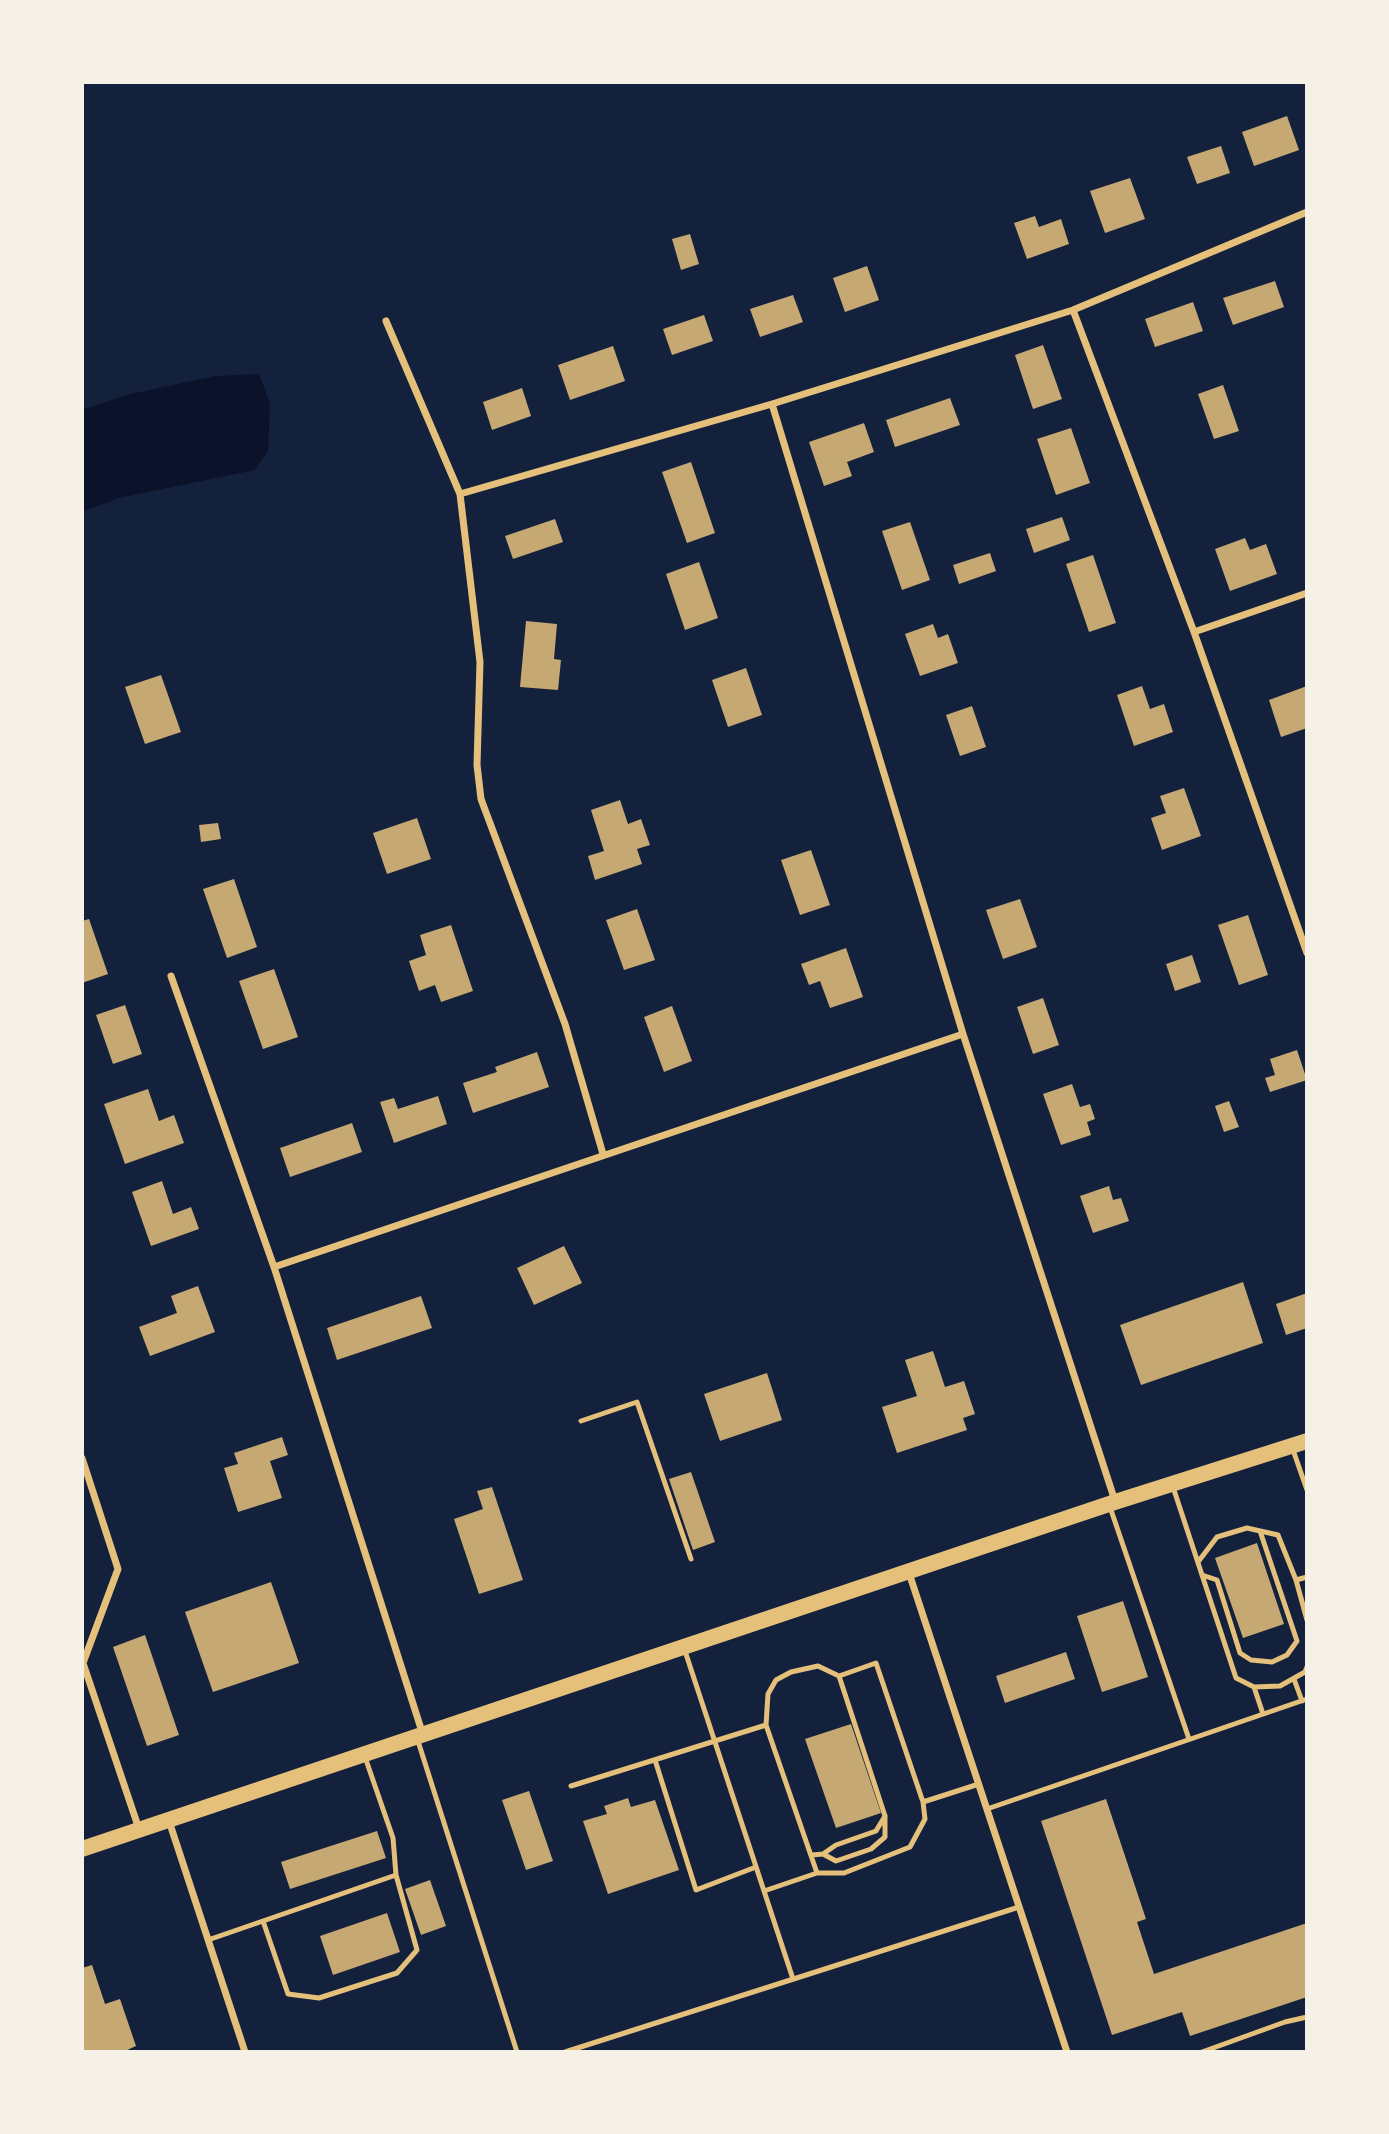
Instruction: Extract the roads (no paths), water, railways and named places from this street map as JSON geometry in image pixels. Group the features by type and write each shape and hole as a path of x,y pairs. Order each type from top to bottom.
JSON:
{"main road":[{"path":"82,1849 1112,1503 1299,1444"}],"street":[{"path":"460,494 772,404 1073,310 1307,212"},
{"path":"1073,310 1194,632 1307,953"},
{"path":"386,321 460,494 480,662 477,765 481,799 565,1024 603,1154"},
{"path":"772,404 963,1034 1112,1503"},
{"path":"1194,632 1307,593"},
{"path":"171,976 274,1267 420,1736"},
{"path":"274,1267 963,1034"},
{"path":"82,1458 118,1569 83,1663 140,1830"},
{"path":"909,1573 1067,2052"},
{"path":"169,1821 245,2052"}],"lane":[{"path":"581,1421 637,1402 691,1559"},
{"path":"1299,1444 1307,1490"},
{"path":"1172,1484 1236,1678 1254,1687 1280,1686 1305,1672 1307,1667"},
{"path":"1112,1503 1189,1739"},
{"path":"1198,1562 1217,1537 1247,1528 1278,1535 1296,1580 1307,1620"},
{"path":"1202,1575 1217,1580 1240,1653 1251,1660 1272,1662 1287,1655 1297,1641 1260,1531"},
{"path":"1296,1580 1307,1577"},
{"path":"684,1648 793,1979"},
{"path":"764,1891 817,1873 844,1873 910,1846 925,1819 923,1802 876,1663 839,1676 818,1666 790,1672 776,1680 768,1694 766,1725 817,1873"},
{"path":"823,1854 836,1860 871,1849 885,1837 885,1816 839,1676"},
{"path":"987,1809 1304,1700 1294,1679"},
{"path":"1254,1687 1263,1714"},
{"path":"571,1786 766,1725"},
{"path":"420,1736 517,2052"},
{"path":"263,1921 288,1994 319,1998 397,1973 417,1950 396,1875 393,1838 365,1755"},
{"path":"655,1760 696,1890 757,1867"},
{"path":"923,1802 979,1784"},
{"path":"812,1856 823,1854 836,1845 876,1830 885,1816"},
{"path":"208,1940 396,1875"},
{"path":"565,2052 1019,1907"},
{"path":"1202,2052 1285,2022 1307,2017"}],"water":[{"path":"259,374 270,404 268,451 255,470 119,498 82,512 82,410 126,395 215,376"}]}
